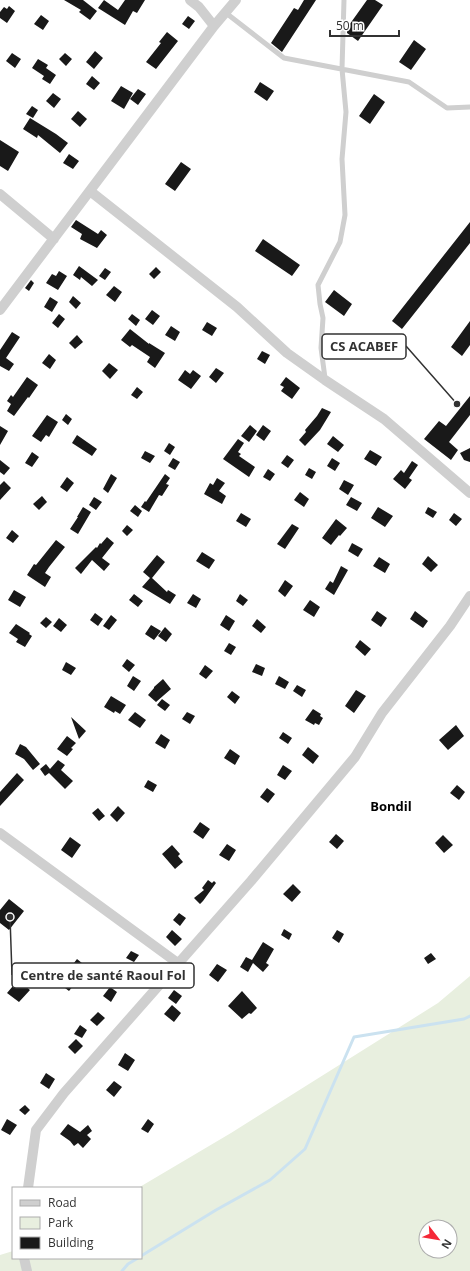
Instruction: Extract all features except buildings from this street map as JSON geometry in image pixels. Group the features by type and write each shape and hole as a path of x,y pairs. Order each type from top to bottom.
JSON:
{"street":[{"path":"190,0 199,7 214,26"},
{"path":"0,310 214,26 236,0"},
{"path":"90,191 237,307 287,353 384,419 470,493"},
{"path":"0,194 54,239"},
{"path":"28,1187 36,1130 64,1093 251,881 354,757 382,712 450,626 470,596"},
{"path":"0,833 179,964"},
{"path":"24,1259 27,1271"}],"lane":[{"path":"325,380 321,348 323,318 318,285 340,242 345,216 342,158 346,112 342,69 344,0"},
{"path":"226,13 284,58 409,82 447,108 470,108"}],"green space":[{"path":"470,976 470,1271 0,1271 0,1255 12,1251 12,1259 142,1259 142,1187 140,1187 231,1133 438,1003"}],"waterway":[{"path":"142,1255 216,1210 270,1180 305,1149 354,1037 464,1019 470,1016"},
{"path":"122,1271 128,1264 136,1259"}],"place":[{"name":"CS ACABEF","path":"457,404"},
{"name":"Centre de santé Raoul Fol","path":"10,917"}],"district":[{"name":"Bondil","path":"391,806"}]}
